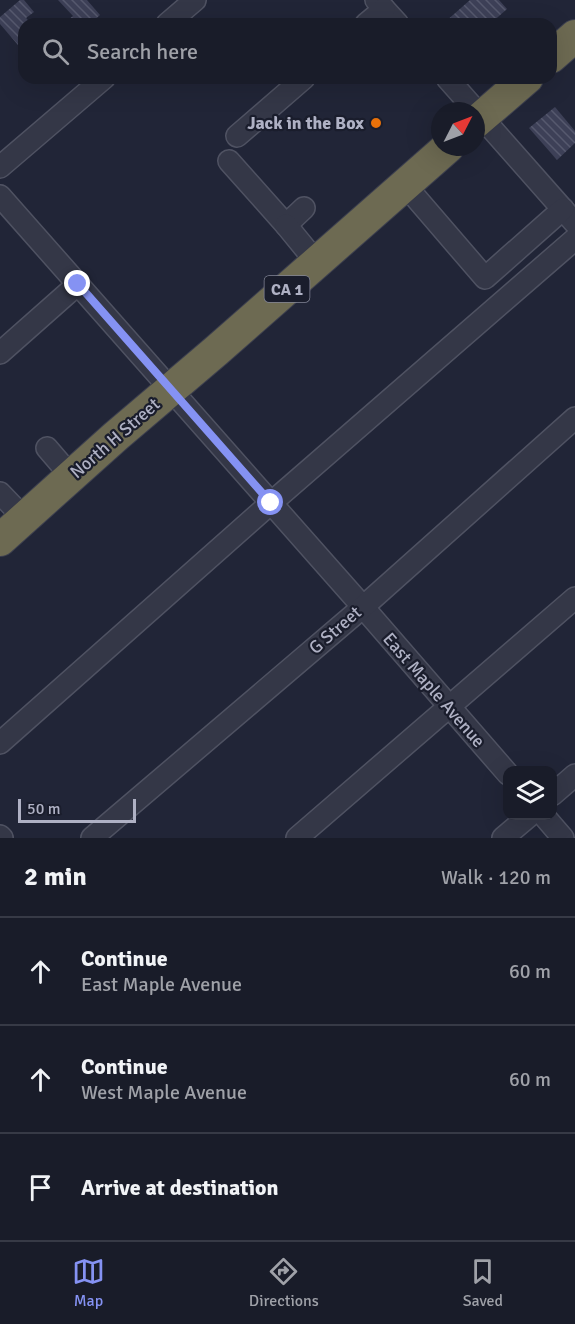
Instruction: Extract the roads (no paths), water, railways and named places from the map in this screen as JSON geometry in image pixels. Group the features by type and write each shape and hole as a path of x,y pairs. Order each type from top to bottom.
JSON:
{"highway":[{"path":"557,52 575,36"},
{"path":"485,114 520,84"},
{"name":"North H Street","path":"0,540 438,156"}],"street":[{"path":"173,18 193,0"},
{"path":"0,167 97,84"},
{"path":"237,136 297,84"},
{"path":"452,84 466,102"},
{"path":"405,185 485,278 569,216 485,125"},
{"path":"229,161 317,263"},
{"name":"East Maple Avenue","path":"0,196 363,607 503,769"},
{"path":"286,225 304,208"},
{"path":"0,743 575,238"},
{"path":"0,353 78,284"},
{"name":"G Street","path":"92,838 363,607 575,418"},
{"path":"47,448 71,476"},
{"path":"0,493 24,518"},
{"path":"297,838 575,598"},
{"path":"557,791 575,775"},
{"path":"503,838 524,820"},
{"path":"547,820 563,838"}],"place":[{"name":"Jack in the Box","path":"376,123"}]}
